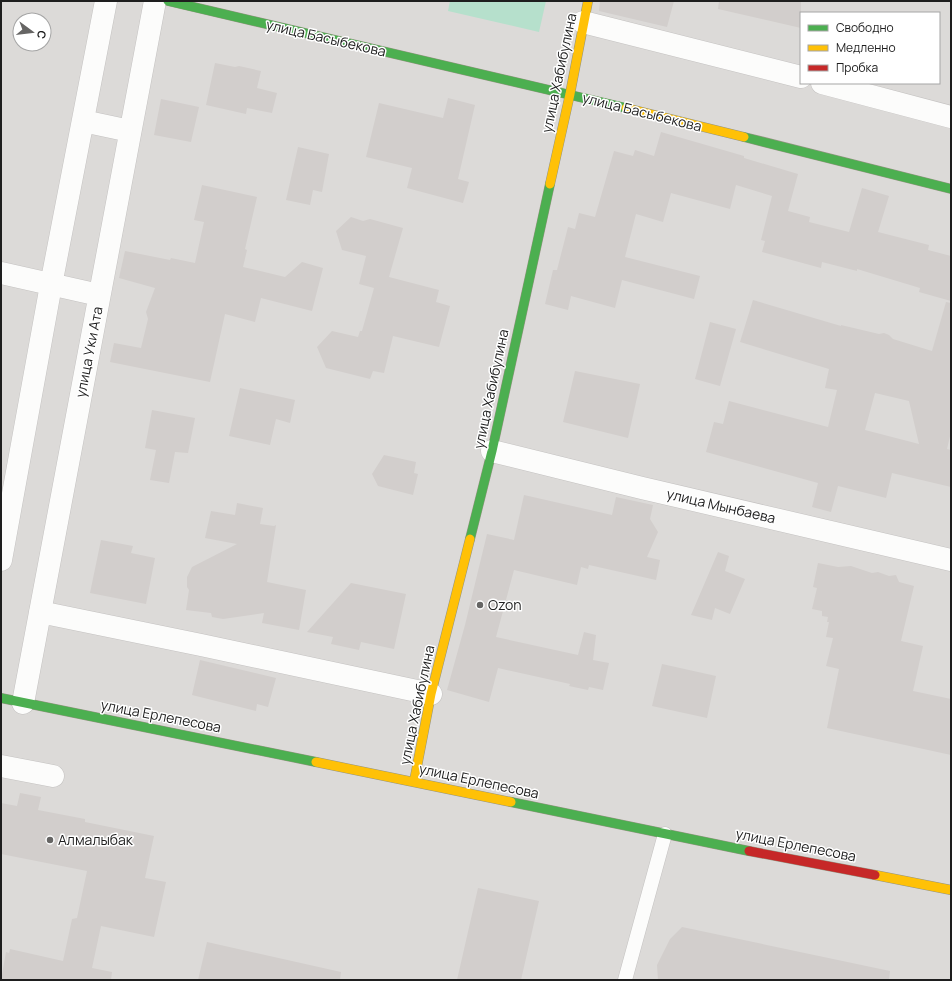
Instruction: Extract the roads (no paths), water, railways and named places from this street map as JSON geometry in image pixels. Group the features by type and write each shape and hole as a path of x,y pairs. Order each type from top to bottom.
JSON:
{"street":[{"path":"1,560 50,285 106,1"},
{"name":"улица Уки Ата","path":"22,702 155,1"},
{"name":"улица Басыбекова","path":"168,1 570,94 951,189"},
{"name":"улица Хабибулина","path":"414,782 431,694 492,451 570,94 588,1"},
{"path":"583,22 800,77"},
{"path":"826,84 951,117"},
{"path":"83,121 130,131"},
{"path":"1,273 99,295"},
{"name":"улица Мынбаева","path":"492,451 642,488 951,560"},
{"path":"40,612 431,694"},
{"name":"улица Ерлепесова","path":"1,698 665,834 951,890"},
{"path":"1,766 53,776"}],"lane":[{"path":"625,980 665,834"}],"place":[{"name":"Ozon","path":"480,605"},
{"name":"Алмалыбак","path":"50,840"}]}
